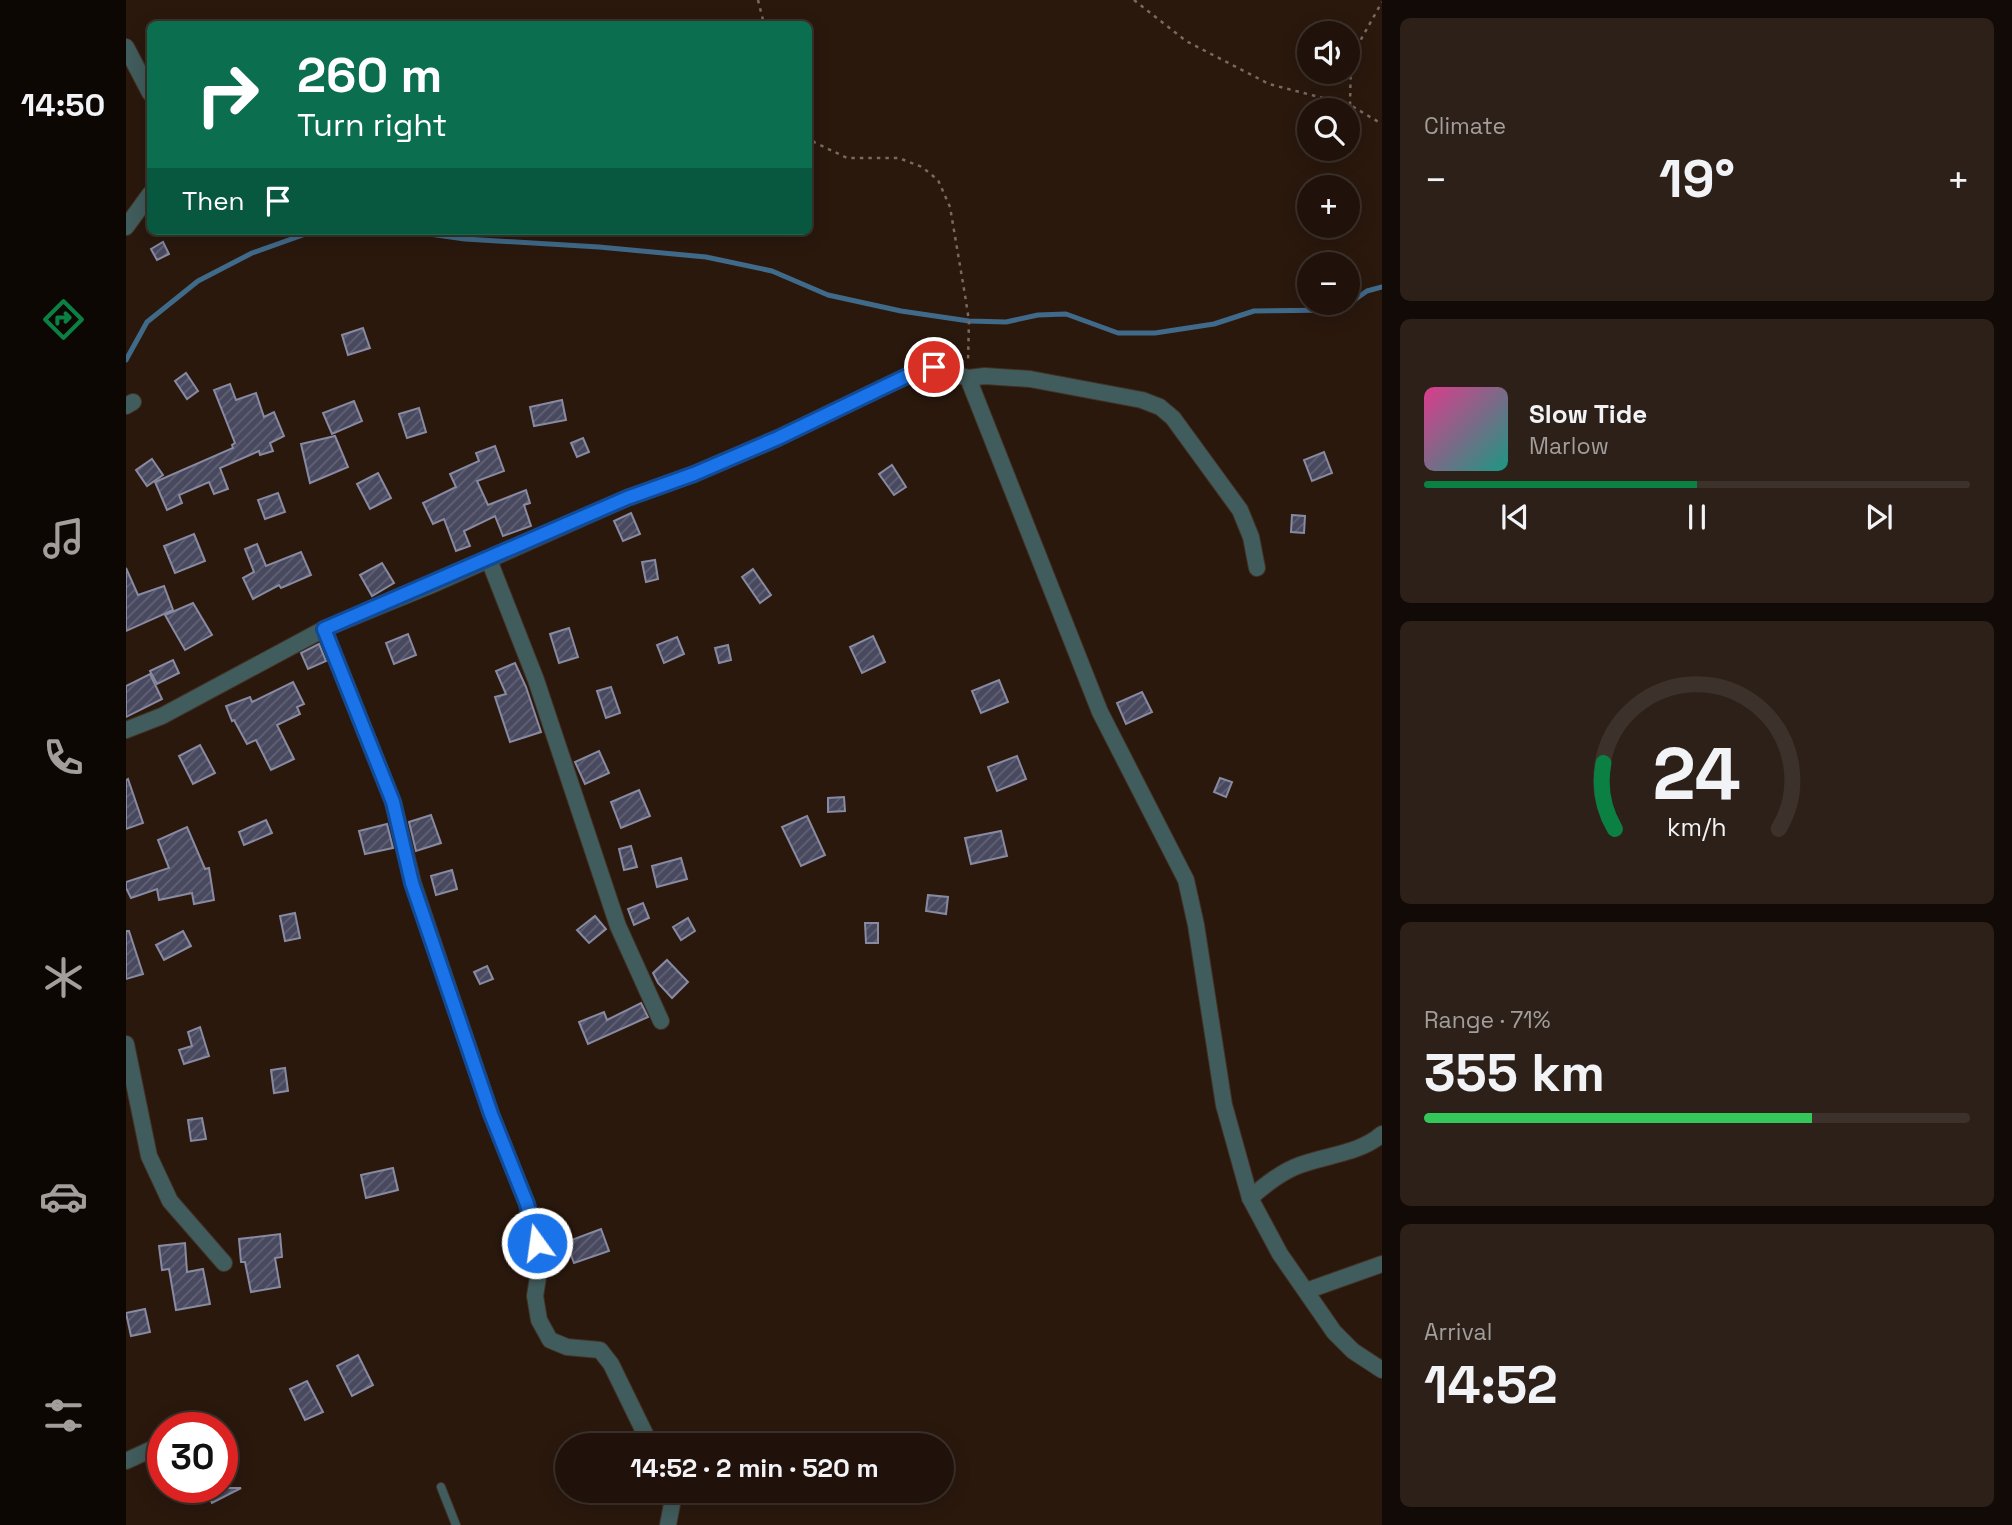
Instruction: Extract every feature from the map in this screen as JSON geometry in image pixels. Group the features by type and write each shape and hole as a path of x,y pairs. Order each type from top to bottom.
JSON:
{"street":[{"path":"126,47 147,87"},
{"path":"126,227 147,198"},
{"path":"126,730 162,716 324,629 489,560 553,529 778,438 909,375 934,367 968,378 985,376 1030,379 1142,400 1160,407 1173,418 1240,510 1251,537 1256,568"},
{"path":"968,378 1100,712 1186,880 1196,925 1224,1105 1250,1198 1280,1254 1334,1332 1353,1351 1382,1370"},
{"path":"489,560 540,692 618,926 661,1021"},
{"path":"324,629 393,802 412,883 491,1114 527,1204 537,1243 539,1270 535,1296 539,1320 550,1340 567,1348 600,1350 611,1364 646,1433"},
{"path":"126,1049 149,1156 170,1200 224,1263"},
{"path":"1250,1198 1270,1181 1299,1165 1375,1141 1382,1134"},
{"path":"1306,1291 1382,1264"},
{"path":"126,1461 147,1451"},
{"path":"668,1525 672,1503"}],"lane":[{"path":"441,1487 456,1525"}],"path":[{"path":"758,0 763,21"},
{"path":"1134,0 1186,41 1269,85 1322,98"},
{"path":"1350,98 1351,57 1382,2"},
{"path":"1360,111 1382,124"},
{"path":"812,139 847,158 900,158 922,167 938,180 950,207 969,321 968,378"}],"building":[{"path":"163,242 169,254 157,260 151,249"},
{"path":"363,328 370,348 348,355 342,335"},
{"path":"186,373 198,391 187,399 175,381"},
{"path":"230,384 236,400 256,393 264,417 274,412 284,436 270,443 273,451 260,455 259,451 220,468 228,489 214,494 209,482 179,495 182,503 167,510 155,482 233,448 235,443 214,390"},
{"path":"562,400 566,420 534,426 530,407"},
{"path":"354,401 362,421 332,434 323,413"},
{"path":"419,408 426,432 407,438 399,414"},
{"path":"335,436 348,467 310,483 301,444"},
{"path":"583,438 589,452 577,457 571,443"},
{"path":"495,446 504,471 477,481 488,505 526,490 530,503 524,505 531,526 503,536 495,516 464,531 470,546 456,551 444,519 433,524 423,503 456,487 450,474 479,461 476,453"},
{"path":"1324,452 1332,473 1312,481 1304,460"},
{"path":"152,459 163,475 147,486 136,470"},
{"path":"892,465 906,487 894,495 879,474"},
{"path":"378,473 391,498 370,509 357,484"},
{"path":"278,493 285,512 265,519 258,500"},
{"path":"631,513 640,534 623,541 614,521"},
{"path":"1292,515 1305,516 1304,533 1291,532"},
{"path":"194,534 205,561 175,573 164,546"},
{"path":"257,544 266,566 301,552 311,575 281,588 279,585 253,599 243,578 254,572 245,549"},
{"path":"655,560 658,579 646,582 642,562"},
{"path":"382,563 394,583 372,596 360,575"},
{"path":"126,568 138,595 164,586 173,610 126,631"},
{"path":"753,569 771,595 760,603 742,577"},
{"path":"193,603 212,635 185,650 165,615"},
{"path":"569,628 578,657 559,663 550,634"},
{"path":"408,634 416,655 394,664 386,643"},
{"path":"873,636 885,662 862,673 850,647"},
{"path":"677,637 684,654 664,663 657,645"},
{"path":"319,644 326,661 308,669 301,653"},
{"path":"728,645 731,660 719,663 715,648"},
{"path":"173,660 179,673 157,684 150,671"},
{"path":"515,663 541,732 510,742 495,697 506,694 496,671"},
{"path":"150,674 162,699 126,717 126,686"},
{"path":"999,680 1008,702 981,713 972,691"},
{"path":"293,682 304,704 297,707 300,714 277,725 294,759 271,770 256,740 247,744 226,706 250,697 252,702"},
{"path":"611,687 620,713 606,718 597,691"},
{"path":"1142,692 1152,712 1126,724 1117,703"},
{"path":"200,745 215,773 193,784 179,756"},
{"path":"599,751 609,773 585,784 575,762"},
{"path":"1017,756 1026,779 997,791 988,767"},
{"path":"1220,778 1232,782 1226,797 1214,792"},
{"path":"128,779 143,823 126,829 126,780"},
{"path":"639,790 650,816 621,828 611,802"},
{"path":"844,797 845,811 828,812 828,798"},
{"path":"431,815 441,843 416,851 409,822"},
{"path":"807,816 825,855 801,866 782,827"},
{"path":"266,820 272,833 244,845 239,832"},
{"path":"387,824 393,848 365,854 359,831"},
{"path":"187,827 205,869 209,868 214,900 194,904 192,893 159,900 157,889 131,898 126,882 169,868 158,840"},
{"path":"1001,831 1007,856 971,864 965,838"},
{"path":"631,846 637,867 624,870 619,849"},
{"path":"681,858 687,879 657,887 652,866"},
{"path":"452,870 457,889 436,895 431,876"},
{"path":"928,895 948,897 946,914 926,911"},
{"path":"643,903 649,918 634,925 628,909"},
{"path":"295,913 300,938 285,941 280,916"},
{"path":"595,916 606,929 589,943 577,930"},
{"path":"688,918 695,931 681,940 673,927"},
{"path":"865,923 878,923 878,943 866,943"},
{"path":"126,931 129,931 143,974 126,979"},
{"path":"183,931 191,946 164,960 156,945"},
{"path":"667,960 688,982 672,998 653,973"},
{"path":"487,966 493,979 480,984 474,972"},
{"path":"641,1003 648,1017 588,1044 579,1022 604,1012 607,1020"},
{"path":"200,1027 209,1056 184,1064 179,1050 192,1046 188,1032"},
{"path":"285,1068 288,1091 274,1093 271,1070"},
{"path":"202,1118 206,1139 191,1141 188,1120"},
{"path":"393,1168 398,1190 366,1198 361,1175"},
{"path":"601,1229 609,1251 574,1263 566,1242"},
{"path":"280,1234 282,1257 275,1258 280,1287 251,1292 245,1262 241,1262 239,1239"},
{"path":"185,1243 187,1272 203,1269 210,1304 176,1310 169,1269 162,1270 159,1246"},
{"path":"145,1309 150,1332 131,1336 126,1313"},
{"path":"358,1355 373,1385 352,1396 337,1366"},
{"path":"307,1381 323,1412 305,1420 290,1389"}],"waterway":[{"path":"126,360 147,322 198,281 252,253 303,235"},
{"path":"436,235 706,257 772,271 828,295 901,311 969,321 1006,322 1038,315 1066,314 1118,333 1155,333 1214,324 1254,311 1340,310 1367,291 1382,287"}],"route":[{"path":"537,1243 527,1204 491,1114 465,1031 412,883 393,802 324,629 489,560 553,529 778,438 909,375 934,367"}]}
